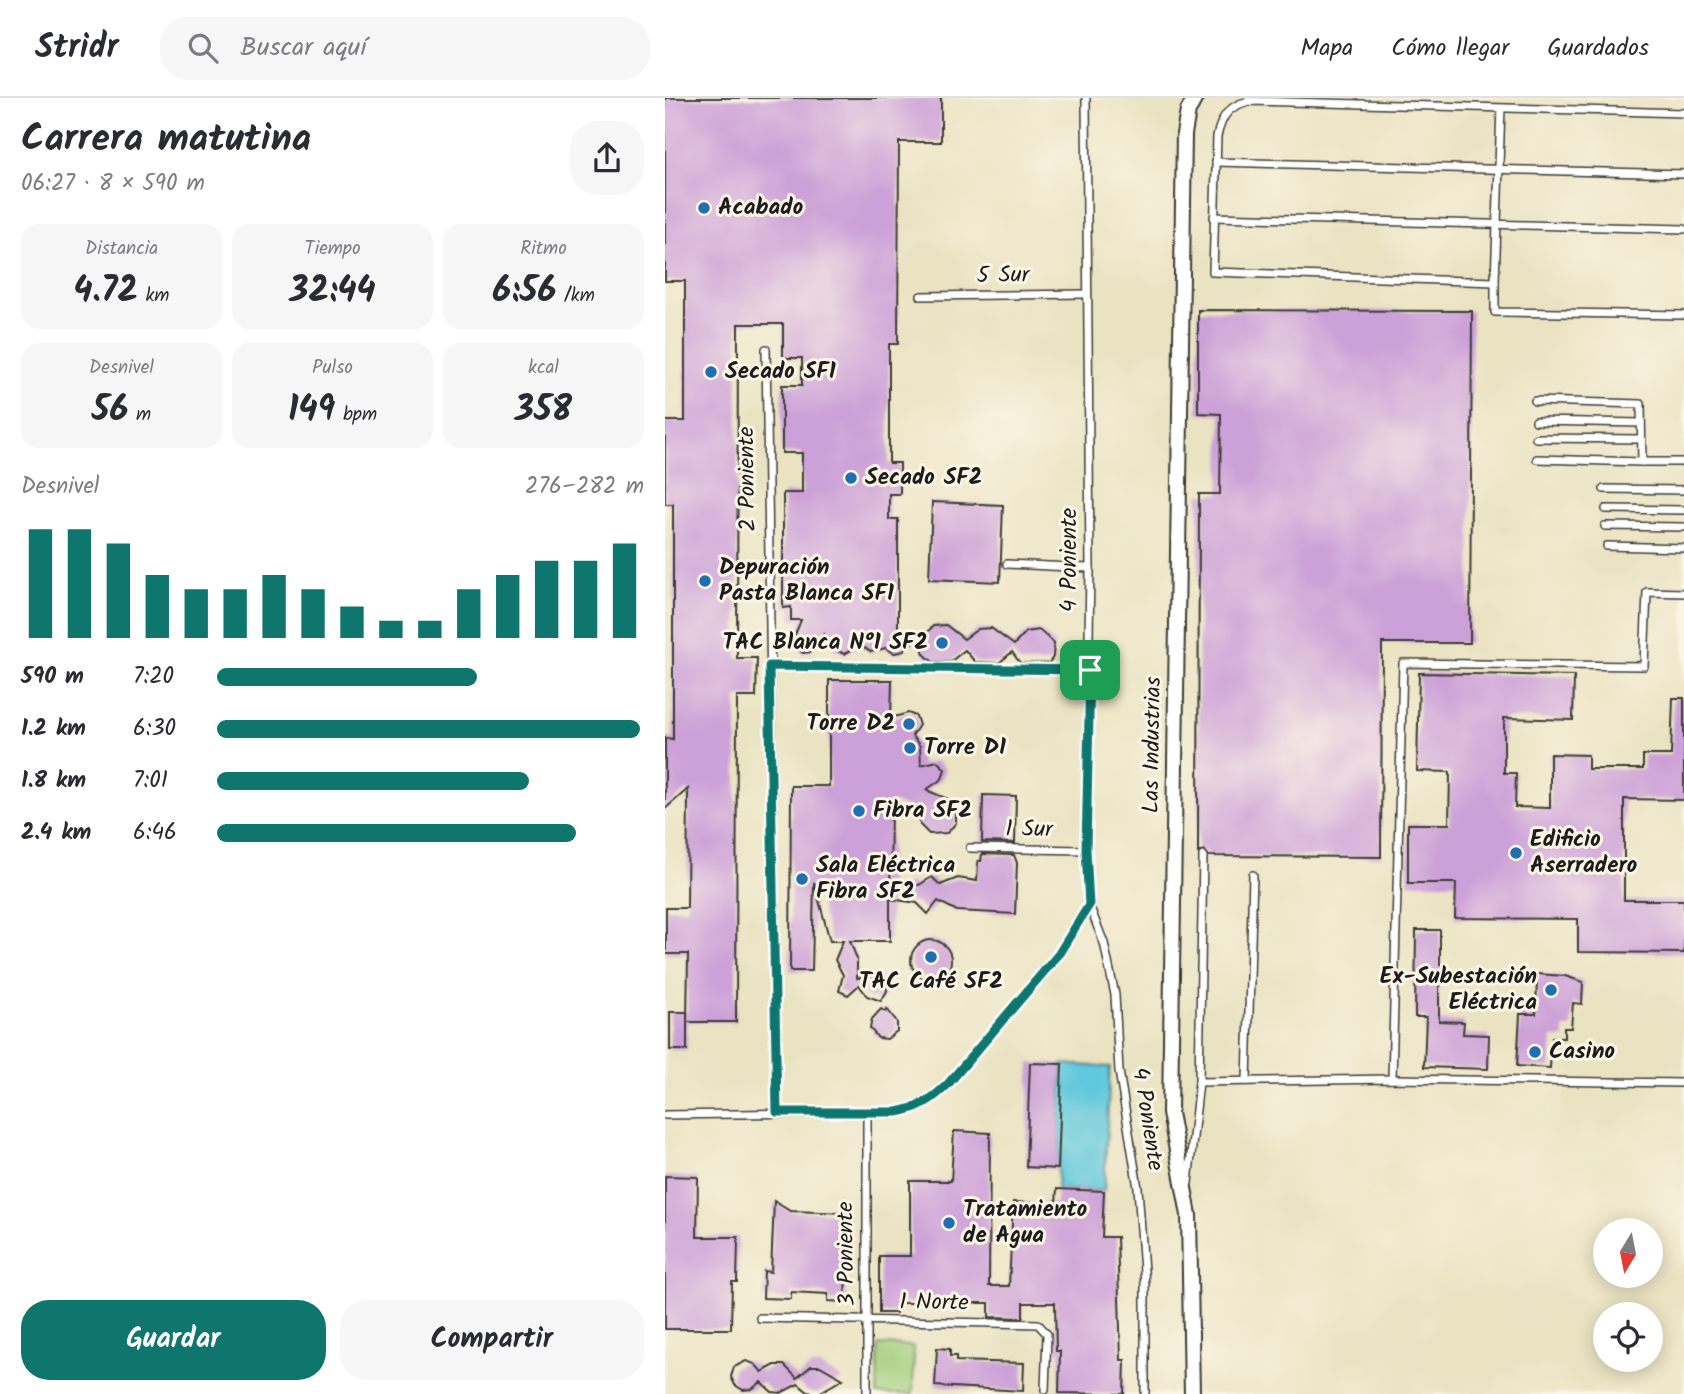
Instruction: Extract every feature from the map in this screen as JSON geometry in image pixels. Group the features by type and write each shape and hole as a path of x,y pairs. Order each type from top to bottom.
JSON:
{"street":[{"name":"Las Industrias","path":"1192,1394 1189,1215 1170,1113 1170,1068 1184,134 1188,111 1195,98"}],"lane":[{"name":"4 Poniente","path":"1086,98 1090,568 1086,850 1089,905 1104,943 1115,995 1119,1071 1138,1188 1145,1285 1145,1394"},
{"path":"1495,282 1213,272 1217,136 1223,116 1238,104 1249,102 1684,113"},
{"path":"1501,108 1495,312 1684,315"},
{"path":"1216,162 1684,174"},
{"path":"1214,217 1684,229"},
{"name":"5 Sur","path":"921,296 1086,294"},
{"name":"2 Poniente","path":"766,349 777,1112"},
{"path":"1535,401 1641,404 1641,461"},
{"path":"1536,421 1641,423"},
{"path":"1536,438 1641,439"},
{"path":"1537,459 1684,462"},
{"path":"1604,489 1684,490"},
{"path":"1605,509 1684,510"},
{"path":"1605,526 1684,527"},
{"path":"1607,546 1684,548"},
{"path":"1007,564 1090,568"},
{"path":"1391,1079 1403,663 1644,666 1647,592 1684,593"},
{"path":"769,666 1090,670"},
{"name":"1 Sur","path":"970,848 1086,850"},
{"path":"1189,1215 1189,1156 1199,1082 1203,856"},
{"path":"1247,1081 1253,875"},
{"path":"665,1115 867,1113 914,1109 932,1099 1058,955 1089,905"},
{"path":"1199,1082 1391,1079 1684,1083"},
{"name":"3 Poniente","path":"867,1113 867,1394"},
{"name":"1 Norte","path":"760,1318 1038,1324 1047,1334 1045,1391"}],"green space":[{"path":"878,1345 914,1346 913,1394 877,1394"}],"water":[{"path":"1062,1064 1110,1067 1104,1191 1057,1189"}],"building":[{"path":"665,98 941,98 941,142 899,142 898,344 889,344 889,463 900,463 900,494 889,494 889,519 898,519 898,630 912,643 901,652 894,653 885,648 871,652 860,645 844,654 836,650 824,634 810,652 803,653 795,647 793,640 801,620 791,620 791,607 783,608 783,493 802,493 802,453 782,453 782,385 802,385 802,358 783,358 783,324 738,324 737,658 757,658 756,697 737,697 736,1022 687,1022 688,954 666,954 666,908 687,908 688,789 665,809 665,738 673,739 673,504 665,504 665,421 685,421 685,281 665,281"},
{"path":"1198,310 1472,311 1470,643 1382,643 1381,857 1209,856 1204,850 1198,853 1199,494 1220,494 1221,414 1198,413"},
{"path":"932,502 1003,505 1000,582 929,579"},
{"path":"946,625 964,639 978,629 991,628 1014,645 1026,632 1039,630 1054,643 1053,657 1049,663 1020,663 1012,652 999,663 975,662 965,650 950,662 933,662 924,654 920,640 933,626"},
{"name":"Edificio Aserradero","path":"1419,673 1574,676 1573,720 1504,718 1504,773 1516,773 1515,807 1550,808 1550,754 1588,755 1588,769 1643,769 1643,755 1671,755 1673,698 1684,698 1684,800 1624,799 1624,900 1684,900 1684,953 1578,952 1578,919 1455,918 1456,883 1408,883 1408,824 1449,824 1450,772 1417,771"},
{"path":"829,680 892,680 891,718 908,713 916,716 919,725 912,736 920,746 921,765 937,761 945,769 942,779 926,790 948,799 956,810 956,823 947,833 929,834 920,825 918,811 891,802 890,894 906,884 919,885 932,877 940,885 958,878 977,881 978,861 981,861 982,854 1014,855 1017,863 1015,914 957,911 938,901 928,914 917,903 890,899 890,941 850,941 857,959 857,978 876,975 885,980 887,991 881,1001 867,996 859,985 848,995 839,991 843,975 835,960 843,941 830,941 814,882 812,971 790,971 791,786 829,786"},
{"path":"983,795 1016,796 1015,843 982,842"},
{"path":"1416,930 1440,930 1440,965 1446,965 1445,983 1439,983 1439,1021 1464,1022 1463,1034 1489,1035 1488,1069 1424,1067 1426,1017 1415,1017"},
{"name":"TAC Café SF2","path":"931,940 945,946 951,960 945,974 931,980 917,974 911,960 917,946"},
{"path":"1537,974 1565,976 1583,982 1582,1004 1573,1003 1571,1028 1564,1028 1564,1038 1552,1038 1550,1068 1517,1066 1520,1014 1536,1014"},
{"path":"881,1009 886,1012 887,1009 897,1022 897,1031 887,1039 878,1038 870,1028 872,1019"},
{"path":"670,1012 687,1012 687,1050 670,1050"},
{"path":"1030,1063 1062,1064 1058,1169 1026,1167"},
{"path":"954,1131 990,1133 989,1286 1009,1286 1013,1202 1056,1204 1057,1189 1104,1191 1102,1237 1117,1237 1121,1360 1125,1360 1124,1394 1059,1393 1060,1351 1056,1351 1055,1303 1023,1303 1023,1318 989,1317 989,1303 896,1303 896,1313 879,1313 879,1256 910,1256 910,1181 951,1181"},
{"path":"665,1176 698,1177 697,1237 738,1237 737,1282 732,1282 731,1329 665,1329"},
{"path":"774,1201 790,1211 848,1213 845,1302 828,1301 828,1294 791,1292 791,1299 763,1298 764,1271 771,1272"},
{"path":"937,1348 950,1349 950,1356 956,1356 956,1361 1024,1363 1023,1391 935,1386"},
{"path":"746,1361 755,1364 762,1372 775,1365 784,1365 797,1378 811,1366 820,1366 843,1379 817,1394 808,1392 798,1384 781,1393 772,1392 761,1382 752,1389 743,1390 735,1385 731,1377 734,1367"}],"place":[{"name":"Acabado","path":"704,208"},
{"name":"Secado SF1","path":"711,372"},
{"name":"Secado SF2","path":"851,478"},
{"name":"Depuración Pasta Blanca SF1","path":"705,581"},
{"name":"TAC Blanca N°1 SF2","path":"942,643"},
{"name":"Torre D2","path":"909,724"},
{"name":"Torre D1","path":"910,748"},
{"name":"Fibra SF2","path":"859,811"},
{"name":"Edificio Aserradero","path":"1516,853"},
{"name":"Sala Eléctrica Fibra SF2","path":"802,879"},
{"name":"TAC Café SF2","path":"931,957"},
{"name":"Ex-Subestación Eléctrica","path":"1551,990"},
{"name":"Casino","path":"1535,1052"},
{"name":"Tratamiento de Agua","path":"949,1223"}],"route":[{"path":"769,666 1090,670 1086,850 1089,905 1058,955 948,1084 932,1099 914,1109 897,1112 777,1112 769,666"}]}
